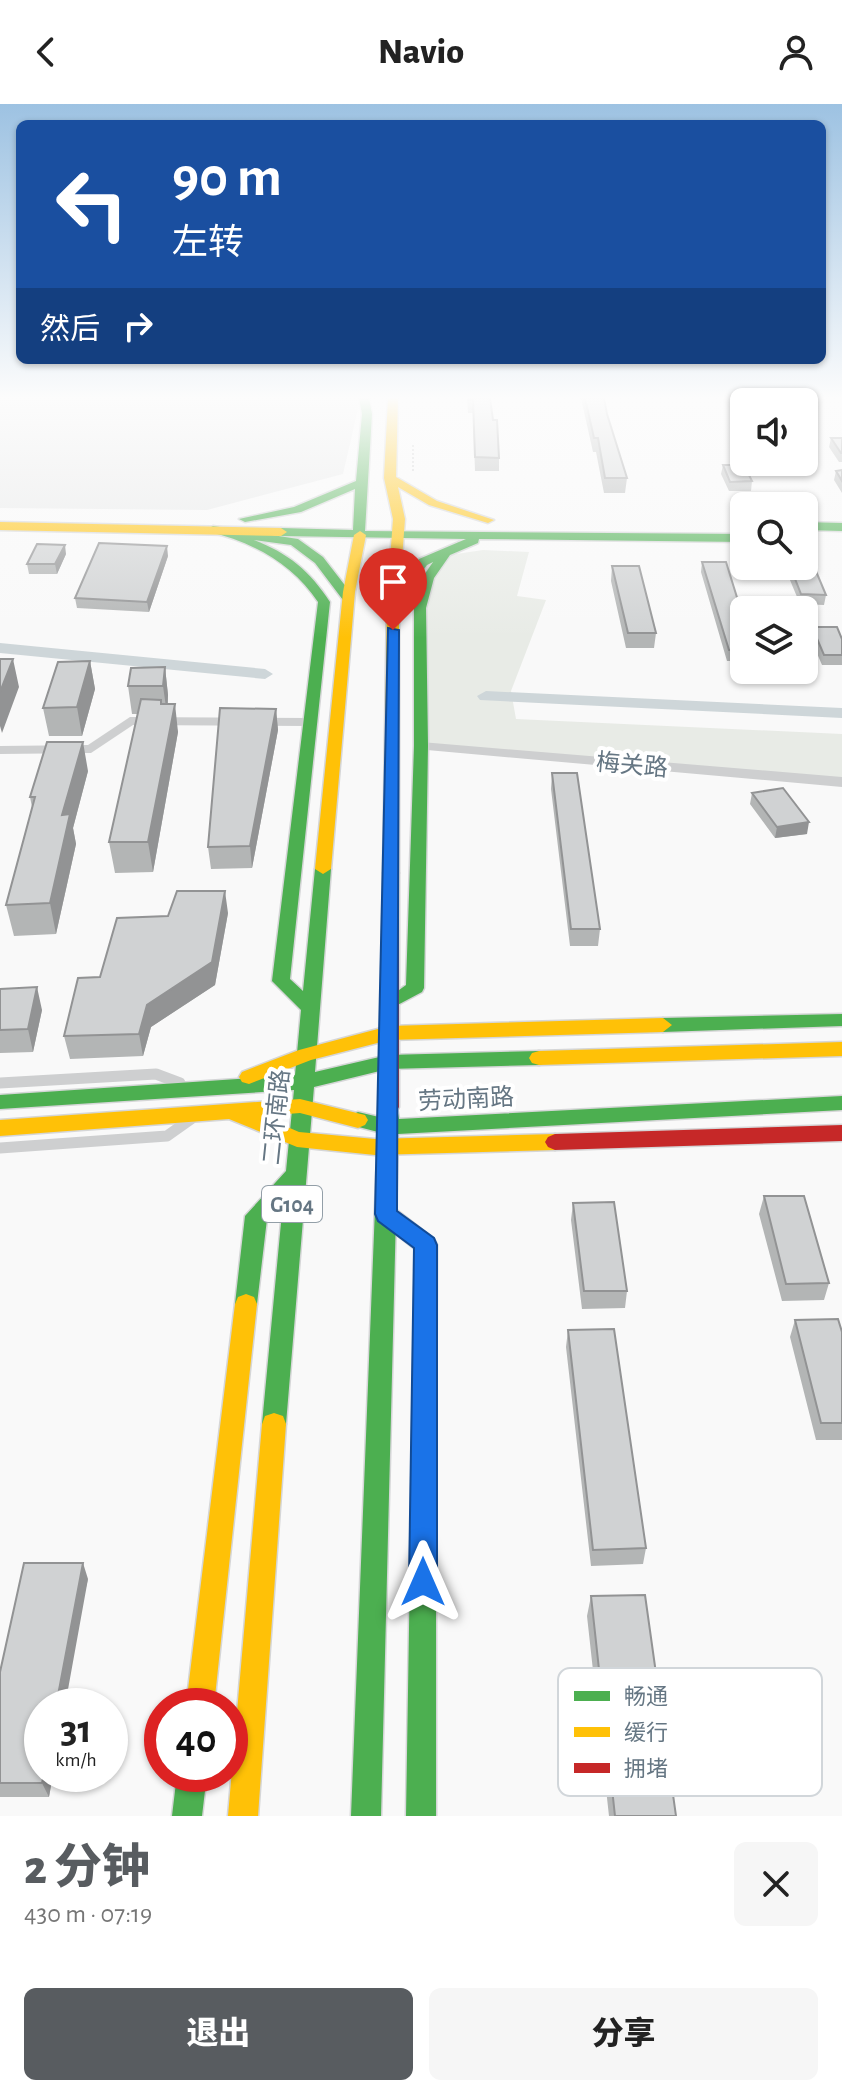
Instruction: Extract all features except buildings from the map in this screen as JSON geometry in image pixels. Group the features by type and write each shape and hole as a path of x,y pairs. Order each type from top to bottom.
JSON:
{"main road":[{"name":"G104","path":"359,528 363,478"},
{"path":"390,478 433,503 489,527 730,537"},
{"path":"366,1816 389,1127 393,600 399,527 390,478"},
{"path":"245,519 297,510 363,482"},
{"path":"0,516 245,519 359,528"},
{"path":"0,526 216,530 730,525"},
{"path":"818,526 842,527"},
{"path":"393,600 423,562 489,527"},
{"name":"二环南路","path":"243,1816 297,1139 348,597 359,528"},
{"path":"216,530 294,542 319,560 348,597"},
{"path":"216,530 294,560 313,578 324,602 281,981 310,1008"},
{"path":"818,539 842,539"},
{"path":"390,1003 415,988 421,746 420,608 428,578 447,550"},
{"path":"224,1087 306,1055 389,1033 842,1020"},
{"name":"劳动南路","path":"0,1102 304,1082 388,1062 842,1049"},
{"name":"劳动南路","path":"0,1128 300,1106 389,1127 842,1103"},
{"path":"230,1111 297,1139 388,1147 842,1133"},
{"path":"202,1688 256,1216 294,1176"},
{"path":"386,1214 426,1245 421,1816"},
{"path":"187,1816 190,1792"}],"street":[{"path":"0,750 91,749 130,721 311,722"},
{"name":"梅关路","path":"421,746 842,782"}],"lane":[{"path":"0,1083 156,1074 195,1089"},
{"path":"0,1148 167,1136 199,1114"}],"shaded area":[{"path":"0,478 328,478 207,510 0,508"},
{"path":"483,550 529,552 517,596 546,600 511,691 516,719 842,734 842,782 422,746 420,608 443,556"}],"waterway":[{"path":"0,648 265,674"},
{"path":"486,696 842,713"}],"traffic: fast":[{"path":"360,535 362,478"},
{"path":"245,519 297,510 363,482"},
{"path":"818,526 842,527"},
{"path":"213,530 294,542 319,560 348,597"},
{"path":"220,531 266,549 292,564 314,586 324,602 281,981 310,1008"},
{"path":"281,532 399,535"},
{"path":"399,535 730,538"},
{"path":"394,600 423,562 474,540"},
{"path":"390,1003 415,988 421,746 420,608 428,578 447,550"},
{"path":"274,1424 323,869"},
{"path":"663,1025 842,1020"},
{"path":"0,1102 304,1082 388,1062 539,1058"},
{"path":"358,1120 389,1127 842,1103"},
{"path":"366,1816 389,1107"},
{"path":"246,1304 256,1216 294,1176"},
{"path":"421,1816 424,1442"},
{"path":"187,1816 190,1792"}],"traffic: slow":[{"path":"390,478 433,503 488,520"},
{"path":"390,478 399,519 393,600 391,873"},
{"path":"0,526 281,532"},
{"path":"323,869 349,592 360,535"},
{"path":"249,1077 306,1055 389,1033 663,1025"},
{"path":"539,1058 842,1049"},
{"path":"0,1128 300,1106 358,1120"},
{"path":"237,1114 297,1139 375,1147 555,1142"},
{"path":"202,1688 246,1304"},
{"path":"243,1816 274,1424"}],"traffic: jam":[{"path":"389,1107 391,873"},
{"path":"555,1142 842,1133"},
{"path":"386,1214 426,1245 424,1442"}],"route":[{"path":"393,630 386,1214 426,1245 423,1582"}]}
